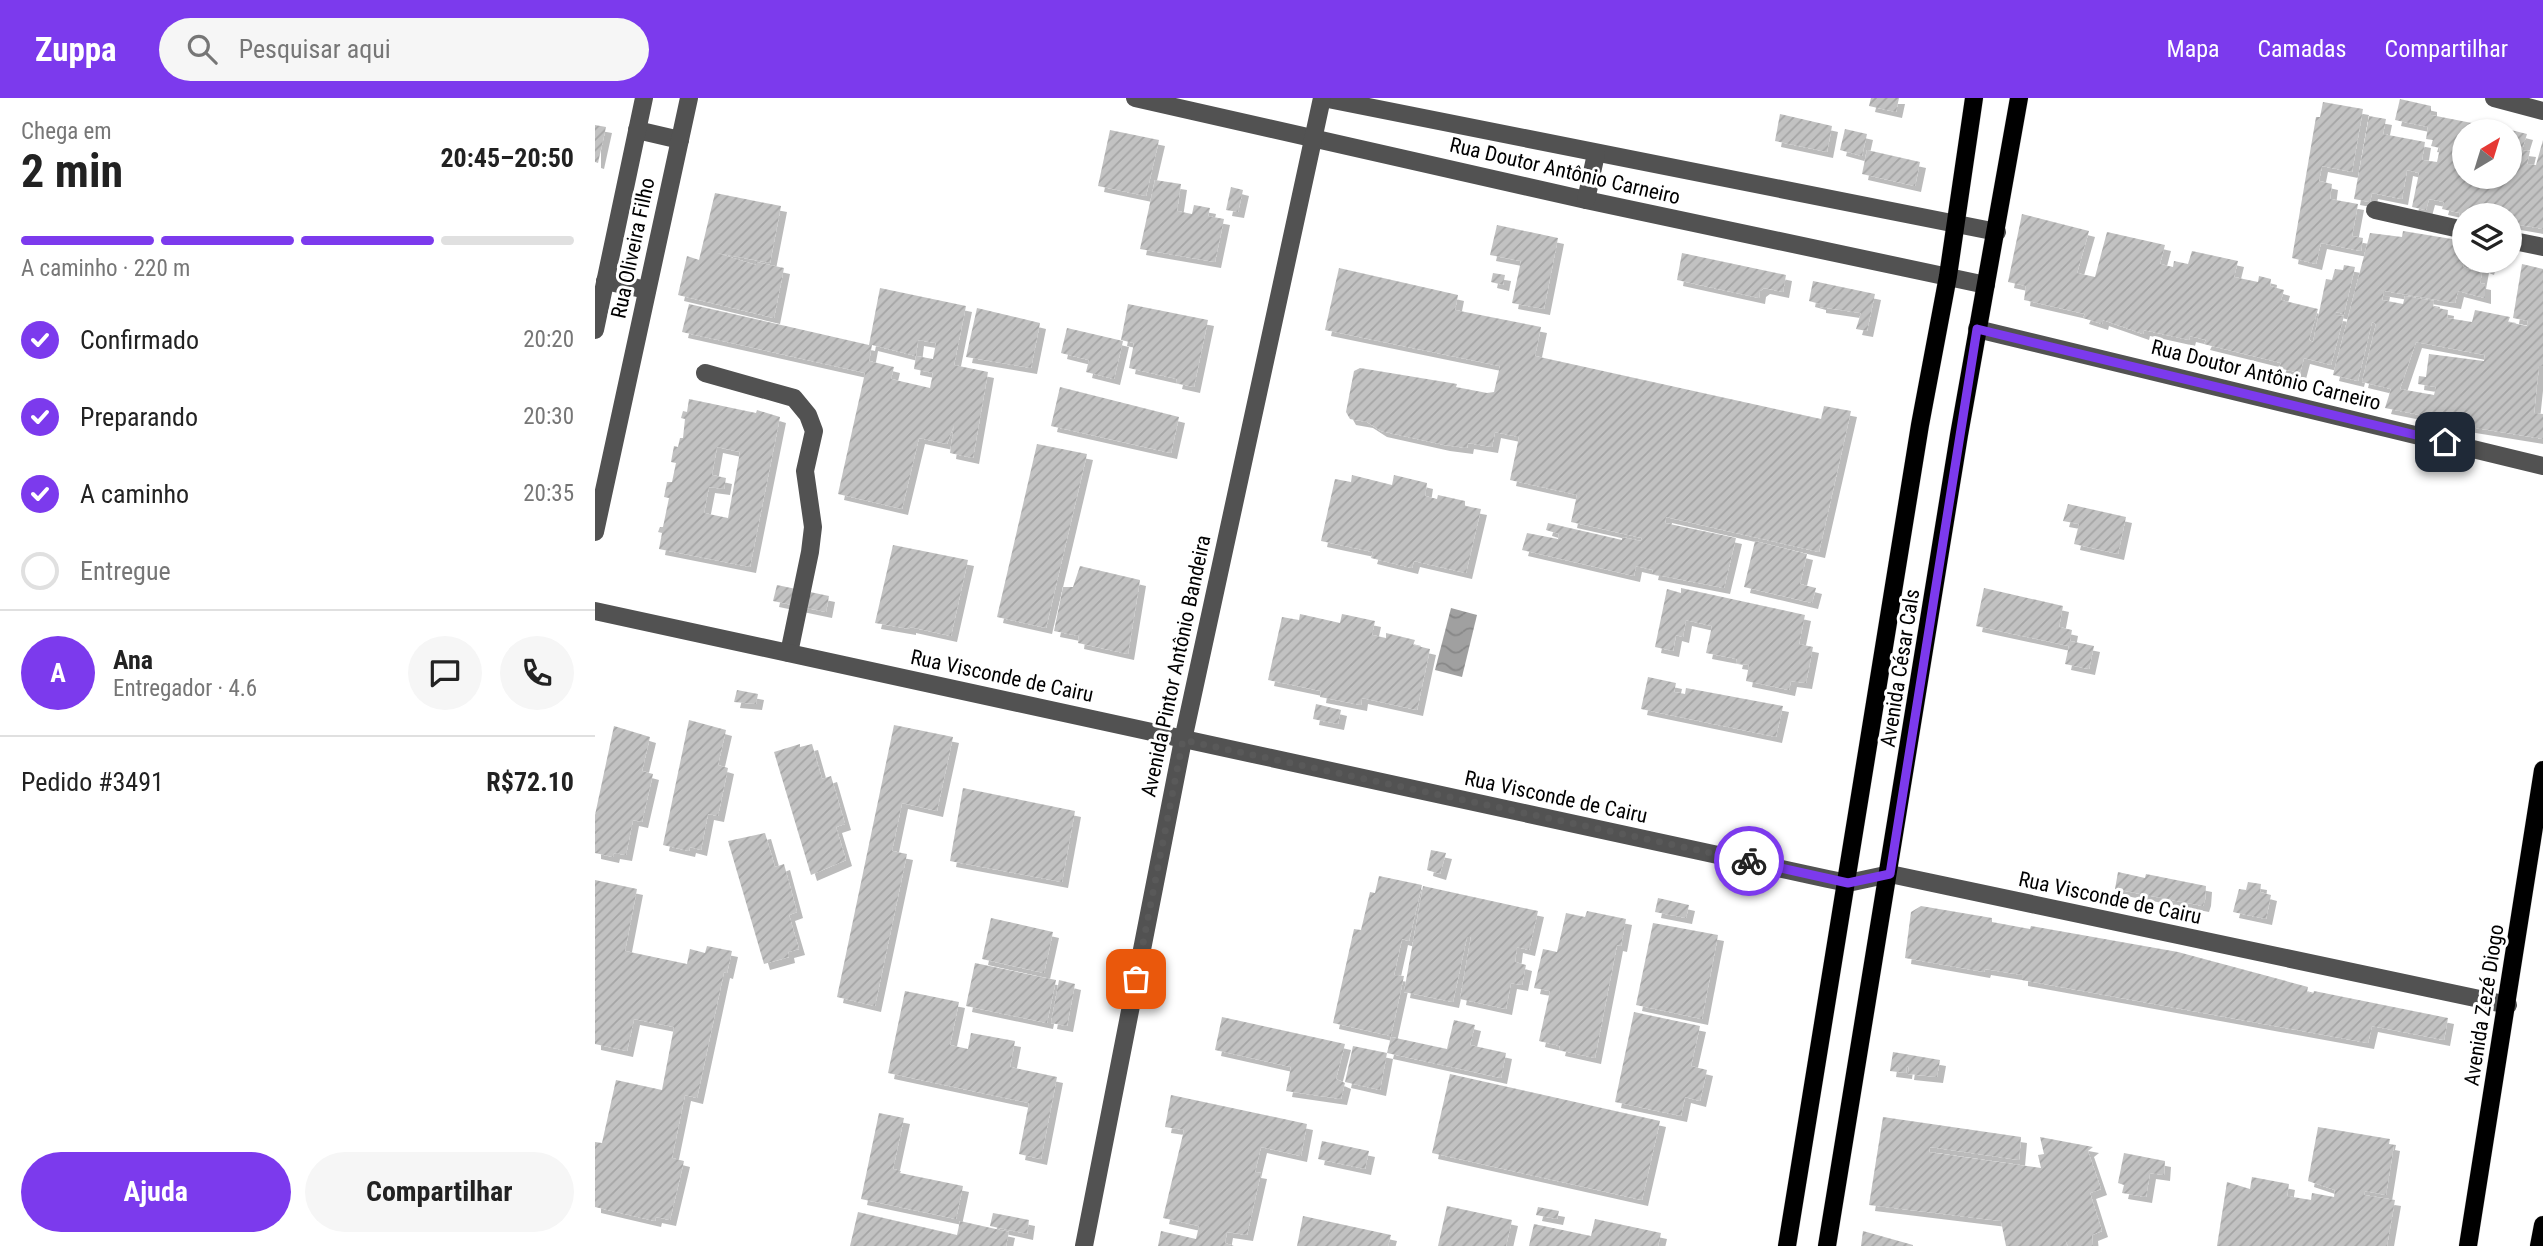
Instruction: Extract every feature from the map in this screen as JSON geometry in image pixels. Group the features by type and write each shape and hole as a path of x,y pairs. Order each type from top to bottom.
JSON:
{"main road":[{"name":"Avenida César Cals","path":"1787,1246 1848,883 1920,425 1948,276 1954,222 1975,98"},
{"name":"Avenida César Cals","path":"1827,1246 1865,1005 1890,874 1977,329 1997,232 2018,98"},
{"name":"Avenida Zezé Diogo","path":"2468,1246 2508,1006 2543,770"},
{"path":"2539,1246 2543,1225"}],"street":[{"name":"Rua Oliveira Filho","path":"595,330 644,98"},
{"name":"Rua Oliveira Filho","path":"595,531 689,98"},
{"name":"Rua Doutor Antônio Carneiro","path":"1135,98 1314,136 1586,200 1986,285"},
{"name":"Rua Doutor Antônio Carneiro","path":"1322,98 1596,155 1997,232"},
{"name":"Avenida Pintor Antônio Bandeira","path":"1084,1246 1183,740 1322,98"},
{"path":"2494,98 2543,111"},
{"path":"637,130 680,140"},
{"path":"1586,200 1596,155"},
{"path":"2375,210 2452,227"},
{"path":"2522,243 2543,247"},
{"path":"605,281 647,290"},
{"name":"Rua Doutor Antônio Carneiro","path":"1977,329 2543,466"},
{"path":"705,373 794,398 808,415 814,431 805,471 812,509 812,539 789,653"},
{"name":"Rua Visconde de Cairu","path":"595,611 1848,883 1890,874 2508,1006"}],"water":[{"path":"1451,608 1477,615 1462,677 1435,670"}],"building":[{"path":"1871,98 1899,98 1896,112 1869,106"},
{"path":"2400,99 2431,106 2431,115 2452,119 2452,189 2522,189 2522,150 2530,151 2527,164 2536,165 2543,140 2543,229 2522,225 2522,203 2452,203 2452,211 2442,209 2444,202 2429,199 2426,210 2412,207 2419,173 2407,170 2402,199 2372,193 2370,202 2354,199 2369,116 2386,119 2383,134 2425,142 2422,160 2437,162 2440,148 2431,146 2433,140 2426,139 2428,127 2395,120"},
{"path":"2323,102 2363,109 2352,172 2322,166 2319,181 2332,184 2330,199 2358,204 2352,236 2363,238 2361,251 2321,243 2316,264 2292,258 2316,117 2320,117"},
{"path":"1780,114 1832,126 1827,152 1775,141"},
{"path":"595,125 606,127 598,163 595,162"},
{"path":"1845,129 1867,134 1862,156 1840,150"},
{"path":"1110,130 1159,140 1146,196 1098,186"},
{"path":"2522,133 2527,134 2522,150"},
{"path":"1867,150 1920,162 1915,186 1862,174"},
{"path":"1155,180 1181,184 1177,211 1192,214 1194,205 1210,208 1208,216 1224,219 1215,262 1140,249"},
{"path":"1231,187 1243,190 1238,212 1226,210"},
{"path":"715,193 781,206 770,263 717,253 756,265 756,262 784,268 774,318 678,295 687,256 699,260"},
{"path":"2022,214 2089,231 2077,273 2095,277 2107,232 2165,245 2160,264 2173,267 2174,261 2188,264 2192,251 2238,261 2234,277 2258,282 2259,276 2271,279 2270,286 2284,290 2281,300 2318,309 2309,340 2313,342 2326,279 2332,280 2335,269 2343,270 2344,265 2355,267 2344,314 2336,312 2336,315 2344,316 2331,365 2304,358 2300,373 2279,368 2281,363 2204,344 2206,340 2190,336 2189,340 2144,330 2143,334 2103,320 2102,324 2083,318 2085,314 2024,300 2026,286 2008,282"},
{"path":"1497,225 1558,238 1544,309 1512,303 1521,261 1490,255"},
{"path":"2403,231 2452,239 2452,273 2482,273 2480,283 2485,284 2485,298 2458,291 2455,303 2373,289 2384,291 2382,300 2403,304 2405,296 2434,301 2433,307 2448,310 2447,318 2472,322 2475,310 2510,317 2508,322 2527,326 2528,321 2513,318 2522,264 2543,269 2543,366 2539,366 2534,413 2543,414 2543,439 2439,422 2440,419 2385,408 2391,389 2362,382 2376,324 2372,322 2358,381 2333,375 2370,233 2402,237","holes":["2416,342 2485,355 2484,361 2429,354 2426,377 2419,376 2418,384 2436,387 2434,395 2400,389"]},
{"path":"1682,253 1786,275 1783,292 1764,288 1760,291 1759,298 1677,280"},
{"path":"1339,268 1458,295 1455,310 1541,327 1535,356 1821,419 1824,406 1851,411 1819,552 1666,517 1665,523 1736,538 1724,588 1652,574 1653,570 1636,566 1634,576 1522,550 1527,533 1558,539 1559,534 1546,530 1548,523 1622,540 1622,537 1641,541 1642,538 1571,522 1577,495 1510,480 1519,437 1495,432 1492,447 1468,443 1467,448 1381,431 1367,422 1350,419 1346,412 1354,371 1360,368 1457,384 1456,387 1487,393 1494,392 1500,366 1325,330"},
{"path":"1493,273 1505,275 1503,285 1491,282"},
{"path":"1813,281 1875,294 1867,331 1856,329 1861,313 1820,307 1820,304 1809,301"},
{"path":"880,288 966,306 954,365 988,372 973,458 950,453 954,425 947,444 919,438 902,509 838,494 865,373 682,332 689,304 869,345","holes":["918,340 936,343 933,359 916,356","872,345 916,356 914,369 933,373 930,388 891,379 894,367 869,361"]},
{"path":"1128,304 1208,320 1194,387 1176,383 1177,379 1129,368 1134,343 1121,340"},
{"path":"977,308 1040,323 1031,368 966,357"},
{"path":"1067,328 1123,341 1114,379 1086,372 1089,360 1061,353"},
{"path":"1060,387 1179,417 1171,453 1051,426"},
{"path":"689,399 756,413 757,410 780,417 750,567 659,549 662,533 658,532 660,527 663,527 669,498 664,497 667,482 672,482 676,463 671,462 674,446 678,447 680,438 683,438 685,419 681,418 683,411 687,412","holes":["717,447 740,452 728,518 704,513 709,487 724,489 726,478 712,475"]},
{"path":"1037,444 1087,454 1046,628 997,617"},
{"path":"1352,475 1392,485 1394,475 1427,483 1425,496 1437,499 1438,495 1465,501 1465,506 1481,509 1466,573 1414,561 1412,568 1371,558 1373,552 1321,541 1335,479 1351,482"},
{"path":"2068,504 2126,517 2118,554 2074,544 2079,524 2063,521"},
{"path":"1755,541 1807,554 1800,584 1816,588 1812,603 1744,587"},
{"path":"893,545 968,560 951,636 875,623"},
{"path":"1080,566 1140,580 1128,654 1078,643 1079,636 1054,631 1063,587 1073,587"},
{"path":"777,585 829,596 826,612 773,601"},
{"path":"1681,588 1805,615 1799,644 1813,647 1806,683 1791,681 1789,690 1746,681 1749,665 1736,663 1737,659 1706,653 1712,626 1686,620 1683,637 1676,635 1673,651 1655,647 1667,589 1681,593"},
{"path":"1984,588 2063,606 2059,627 2072,630 2070,641 2094,646 2089,669 2065,664 2069,646 1976,626"},
{"path":"1300,614 1340,623 1342,614 1375,621 1372,635 1386,638 1386,633 1415,640 1413,645 1430,649 1417,710 1362,698 1361,705 1320,697 1321,691 1268,680 1282,617 1299,620"},
{"path":"1648,677 1676,683 1674,692 1685,694 1686,688 1783,706 1776,737 1641,709"},
{"path":"737,690 758,694 756,704 734,702"},
{"path":"1316,704 1341,710 1338,724 1313,719"},
{"path":"689,720 726,730 718,765 728,768 718,816 708,814 701,850 690,847 689,851 663,845"},
{"path":"894,725 953,737 937,811 902,803 892,851 907,854 875,1006 837,997"},
{"path":"614,726 650,737 642,771 653,774 642,822 633,820 626,855 614,853 613,857 595,853 595,815"},
{"path":"800,744 800,747 812,744 822,779 831,776 845,824 836,827 846,860 811,875 774,752"},
{"path":"963,788 1075,811 1062,882 950,861"},
{"path":"765,833 775,867 784,864 797,912 789,915 799,949 788,952 789,957 764,964 728,841"},
{"path":"1431,850 1446,853 1440,874 1427,870"},
{"path":"2118,872 2145,878 2146,874 2206,886 2203,906 2115,889"},
{"path":"1379,876 1422,885 1409,941 1402,939 1394,975 1404,976 1391,1036 1333,1023 1354,929 1361,930 1370,892 1375,893"},
{"path":"595,880 637,889 625,951 687,964 690,949 705,953 707,946 732,951 727,973 724,972 697,1098 685,1095 672,1158 684,1161 670,1220 656,1217 655,1221 595,1207 595,1142 602,1143 616,1080 662,1090 674,1027 634,1019 627,1051 595,1044"},
{"path":"2248,882 2261,884 2260,892 2271,895 2266,919 2233,912 2239,889 2246,890"},
{"path":"1423,886 1538,911 1529,950 1517,947 1515,962 1526,965 1522,985 1511,983 1506,1009 1460,999 1471,937 1467,937 1453,1002 1404,992"},
{"path":"1658,898 1689,905 1686,918 1655,912"},
{"path":"1921,906 1992,918 1992,922 2030,929 2031,926 2178,952 2308,987 2307,992 2313,994 2314,991 2448,1018 2444,1040 2372,1026 2368,1043 2022,980 2022,975 1985,969 1984,972 1905,958 1911,912"},
{"path":"1587,911 1626,919 1621,946 1617,945 1595,1058 1559,1050 1560,1046 1539,1041 1550,991 1534,988 1543,949 1557,952 1566,913 1585,917"},
{"path":"991,918 1053,932 1044,973 982,959"},
{"path":"1653,923 1718,935 1702,1019 1636,1005"},
{"path":"975,963 1056,980 1047,1023 966,1006"},
{"path":"1059,980 1075,984 1067,1026 1051,1023"},
{"path":"905,991 959,1002 950,1045 968,1049 971,1033 1015,1041 1010,1067 1057,1077 1041,1159 1019,1154 1029,1103 888,1073"},
{"path":"1634,1012 1700,1026 1691,1066 1707,1070 1700,1101 1685,1097 1681,1116 1615,1102"},
{"path":"1222,1017 1345,1044 1336,1079 1345,1083 1341,1099 1286,1091 1291,1067 1215,1050"},
{"path":"1454,1020 1475,1025 1470,1045 1506,1053 1501,1078 1387,1053 1391,1037 1447,1049"},
{"path":"1353,1046 1387,1053 1380,1090 1345,1082"},
{"path":"1893,1052 1940,1060 1937,1077 1908,1074 1907,1066 1906,1073 1890,1071"},
{"path":"1450,1074 1660,1121 1642,1200 1432,1153"},
{"path":"1171,1095 1307,1124 1301,1156 1261,1147 1255,1172 1261,1173 1247,1235 1227,1232 1225,1243 1234,1246 1158,1246 1161,1231 1196,1239 1199,1226 1163,1218 1184,1130 1165,1127"},
{"path":"879,1113 904,1118 893,1169 901,1171 900,1173 963,1186 956,1219 861,1199"},
{"path":"1883,1117 2021,1137 2019,1160 1930,1147 1929,1152 2041,1168 2038,1155 2044,1154 2040,1137 2093,1147 2088,1151 2101,1189 2090,1193 2102,1231 2092,1235 2093,1246 2068,1246 2065,1239 2067,1246 2006,1246 2001,1221 1869,1205"},
{"path":"2318,1127 2390,1139 2389,1144 2394,1145 2386,1195 2365,1191 2364,1195 2395,1200 2387,1246 2217,1246 2227,1182 2250,1189 2252,1177 2289,1184 2287,1196 2311,1200 2312,1193 2334,1197 2335,1190 2308,1181"},
{"path":"1322,1141 1369,1151 1365,1169 1318,1159"},
{"path":"2124,1153 2165,1161 2164,1175 2150,1173 2146,1197 2122,1193 2124,1185 2118,1183"},
{"path":"1447,1206 1512,1220 1506,1246 1438,1246"},
{"path":"1538,1207 1559,1211 1557,1219 1536,1215"},
{"path":"858,1212 957,1235 960,1221 1009,1232 1006,1246 850,1246"},
{"path":"993,1213 1029,1220 1027,1234 990,1226"},
{"path":"1303,1216 1391,1235 1388,1246 1297,1246"},
{"path":"1595,1219 1661,1233 1658,1246 1529,1246 1534,1224 1591,1236"},
{"path":"1863,1231 1913,1245 1913,1246 1861,1246"}],"way so far":[{"path":"1136,979 1183,740 1749,861"}],"route":[{"path":"1749,861 1848,883 1890,874 1977,329 2445,442"}]}
